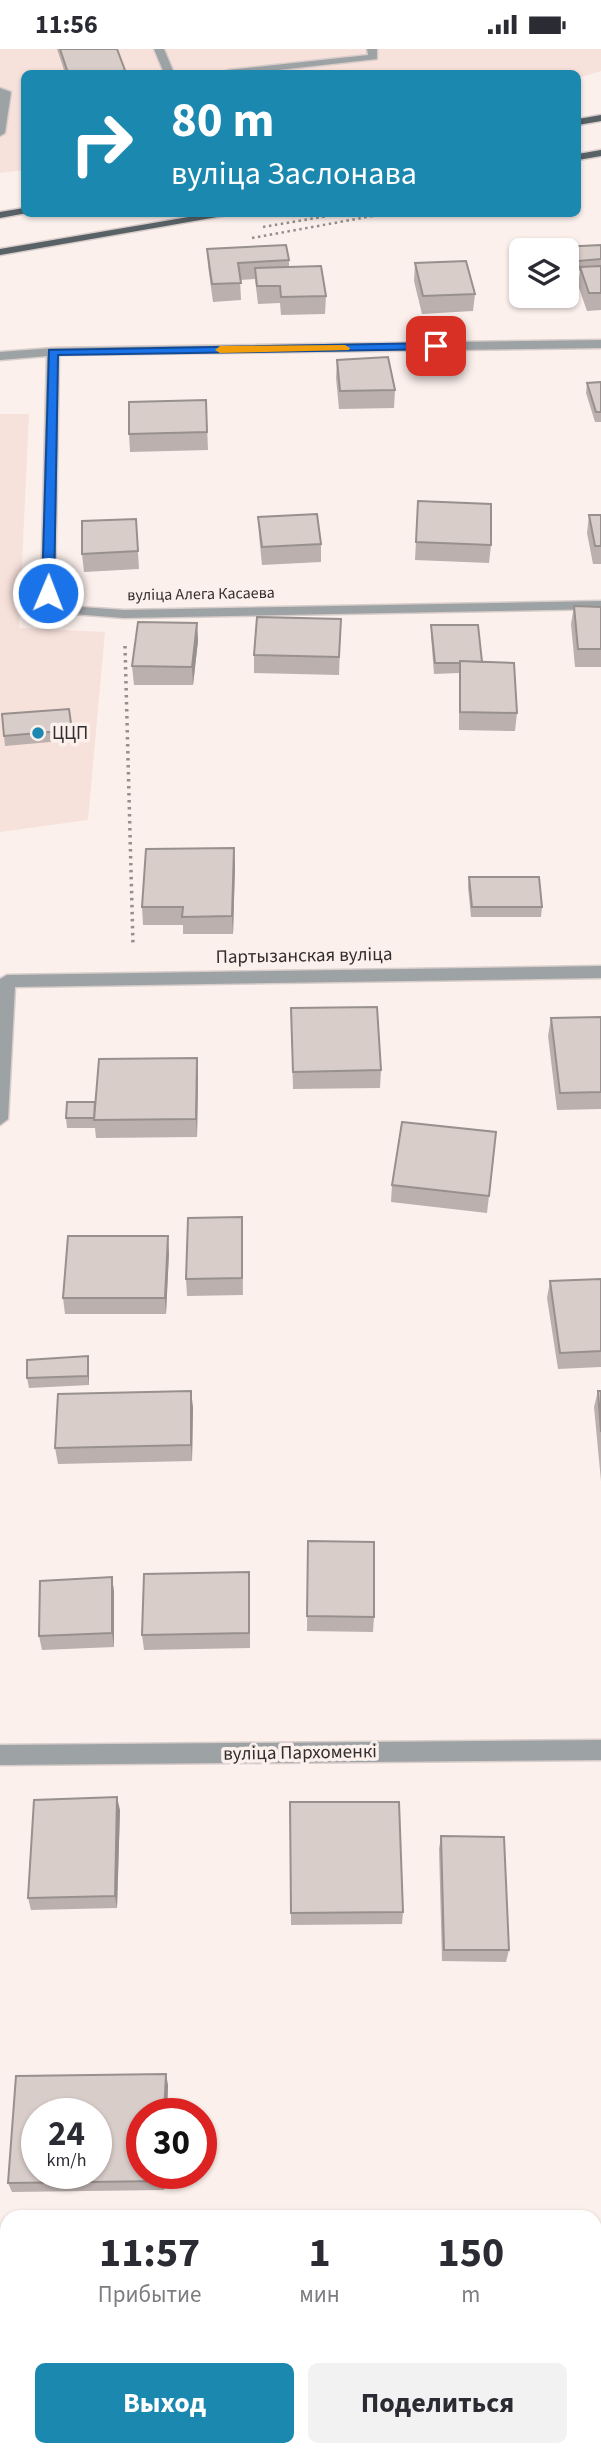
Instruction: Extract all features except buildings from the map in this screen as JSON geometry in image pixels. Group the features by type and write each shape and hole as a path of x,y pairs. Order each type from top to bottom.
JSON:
{"main road":[{"path":"581,121 601,118"},
{"path":"581,156 601,153"},
{"path":"0,215 21,212"},
{"path":"0,252 211,217"}],"street":[{"path":"159,49 168,70"},
{"path":"255,70 374,57 372,49"},
{"path":"0,91 6,92 0,132"},
{"path":"0,356 53,352 601,344"},
{"name":"вуліца Алега Касаева","path":"53,352 48,593 78,611 124,614 601,604"},
{"name":"Партызанская вуліца","path":"0,1119 7,981 601,972"},
{"name":"вуліца Пархоменкі","path":"0,1755 601,1750"}],"path":[{"path":"124,614 134,979"}],"shaded area":[{"path":"0,49 601,49 601,71 581,77 581,70 21,70 21,170 0,173"},
{"path":"0,414 29,414 19,628 105,632 88,820 0,832"}],"slow traffic":[{"path":"220,350 345,348"}],"place":[{"name":"ЦЦП","path":"38,733"}],"route":[{"path":"48,593 53,352 436,346"}]}
